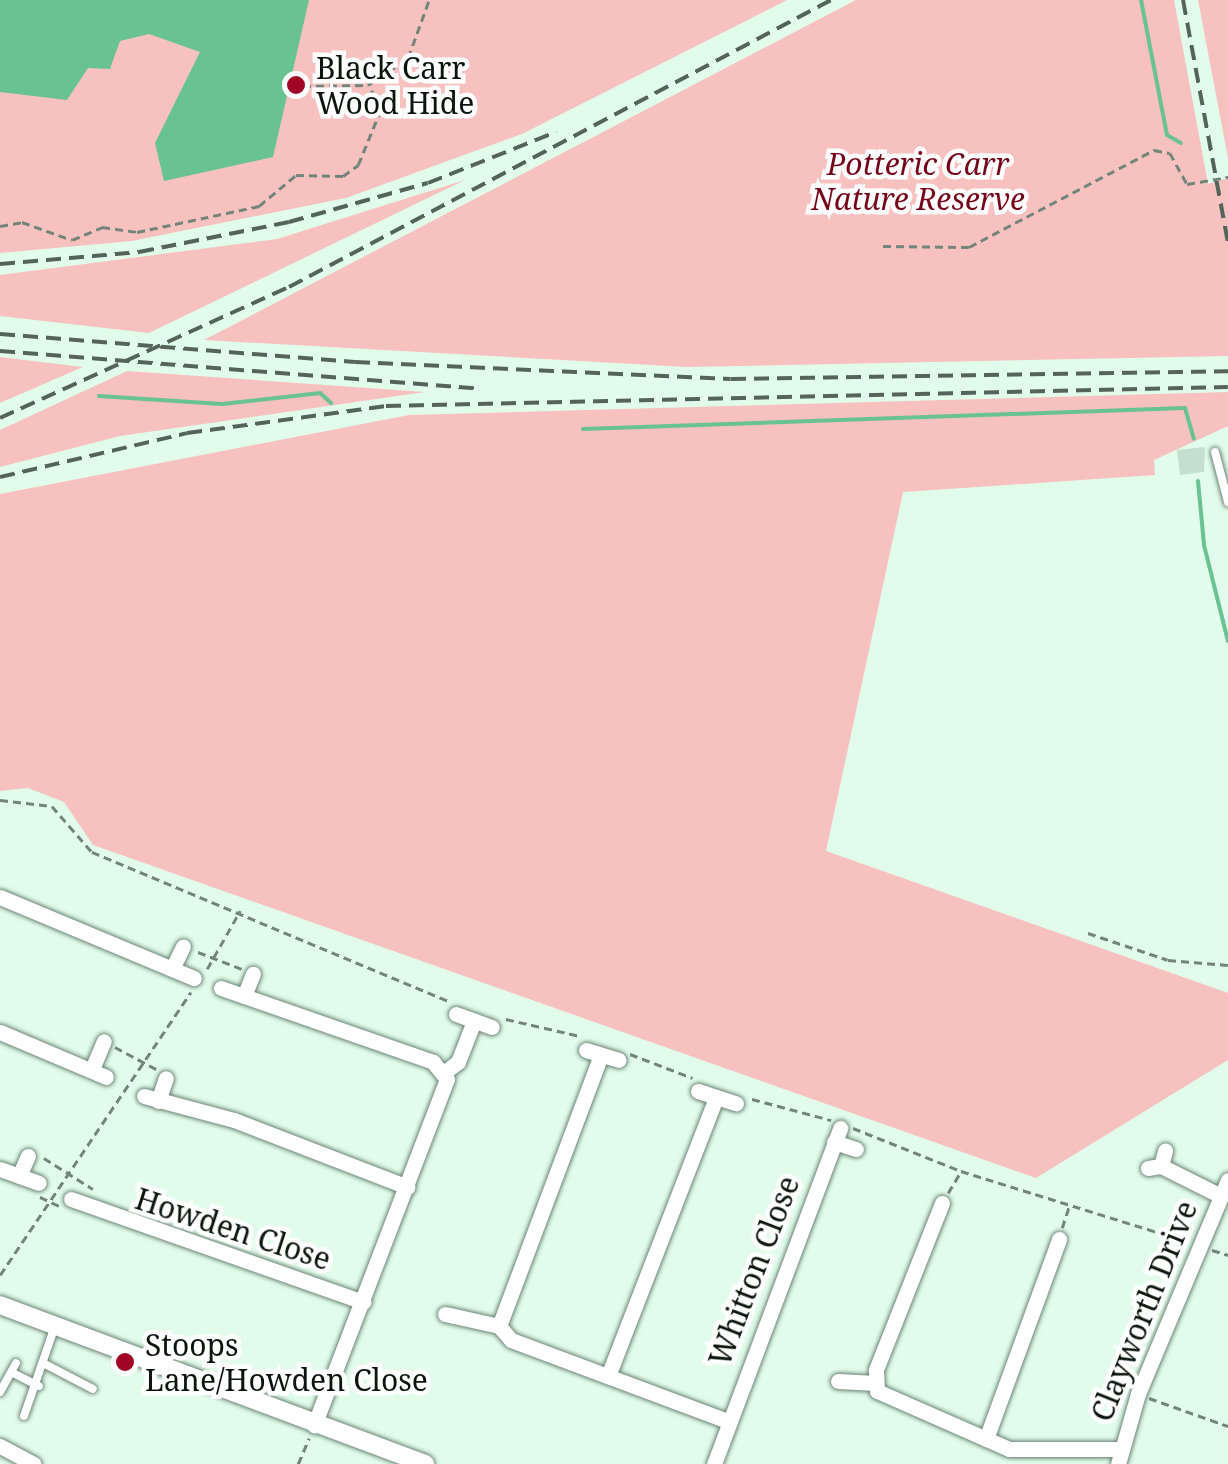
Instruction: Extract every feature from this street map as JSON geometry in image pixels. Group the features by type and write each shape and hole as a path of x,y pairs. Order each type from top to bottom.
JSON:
{"street":[{"path":"0,897 194,978"},
{"path":"172,968 184,946"},
{"path":"244,996 252,974"},
{"path":"221,988 444,1072"},
{"path":"456,1014 492,1027"},
{"path":"444,1072 458,1062 474,1021"},
{"path":"0,1032 99,1073 104,1041"},
{"path":"498,1326 594,1052 618,1060"},
{"path":"314,1425 448,1087 444,1072"},
{"path":"166,1078 151,1098 234,1120 408,1186"},
{"path":"698,1091 736,1103"},
{"path":"608,1376 716,1098"},
{"name":"Whitton Close","path":"714,1464 725,1420 837,1135 856,1150"},
{"path":"20,1176 28,1156"},
{"path":"1158,1162 1225,1188"},
{"path":"0,1168 39,1183"},
{"name":"Clayworth Drive","path":"1118,1457 1138,1394 1225,1188"},
{"name":"Howden Close","path":"93,1189 78,1202 363,1302"},
{"path":"875,1383 938,1237 942,1203"},
{"path":"986,1439 1058,1238"},
{"path":"0,1305 422,1464"},
{"path":"445,1314 498,1326 510,1340 725,1420"},
{"path":"838,1382 875,1383"},
{"path":"875,1383 890,1403 1018,1450 1118,1457"},
{"path":"17,1434 4,1448 34,1464"}],"lane":[{"path":"1215,452 1228,502"},
{"path":"24,1416 39,1386 55,1326"},
{"path":"43,1364 93,1389"},
{"path":"0,1392 15,1368 39,1386"}],"path":[{"path":"303,86 368,85 408,58 428,0"},
{"path":"0,226 22,222 72,240 102,227 137,232 259,206 296,175 344,176 358,165 381,109 368,85"},
{"path":"883,246 969,247 1154,150 1170,153 1187,184 1228,177"},
{"path":"0,1275 140,1061 215,958 241,910"},
{"path":"1088,933 1168,960 1228,965"},
{"path":"184,946 252,974"},
{"path":"104,1041 166,1078"},
{"path":"99,1073 151,1098"},
{"path":"28,1156 68,1170 93,1189"},
{"path":"942,1203 961,1171"},
{"path":"39,1183 35,1192 48,1204 65,1208 78,1202"},
{"path":"1058,1238 1070,1206"},
{"path":"1138,1394 1228,1426"},
{"path":"298,1464 314,1425"}],"green space":[{"path":"0,0 787,0 522,134 346,198 132,241 0,253"},
{"name":"Potteric Carr Nature Reserve","path":"856,0 1174,0 1208,184 1228,178 1228,356 687,367 204,340"},
{"path":"1198,0 1228,0 1228,158"},
{"path":"465,180 149,333 0,316 0,275 277,239"},
{"path":"0,357 83,367 0,403"},
{"path":"127,371 425,392 120,436 0,467 0,430"},
{"path":"1228,392 1228,426 1154,460 1155,475 903,492 826,851 1228,993 1228,1060 1036,1178 93,845 64,802 28,788 0,791 0,494 409,415"}],"shaded area":[{"path":"0,0 309,0 273,157 164,181 155,143 200,52 149,34 120,41 110,69 88,68 67,100 0,92"}],"building":[{"path":"1205,447 1204,472 1180,475 1177,450"}],"waterway":[{"path":"1141,0 1167,135 1181,143"},
{"path":"99,396 222,404 320,393 331,403"},
{"path":"583,429 1185,408 1194,439"},
{"path":"1198,481 1204,545 1228,641"}],"railway":[{"path":"0,418 289,287 831,0"},
{"path":"1183,0 1228,242"},
{"path":"0,264 139,252 289,222 428,183 556,132"},
{"path":"0,334 355,362 731,379 1228,371"},
{"path":"0,351 480,389"},
{"path":"0,477 187,433 386,406 1228,387"}],"place":[{"name":"Black Carr Wood Hide","path":"296,85"},
{"name":"Stoops Lane/Howden Close","path":"125,1362"}]}
